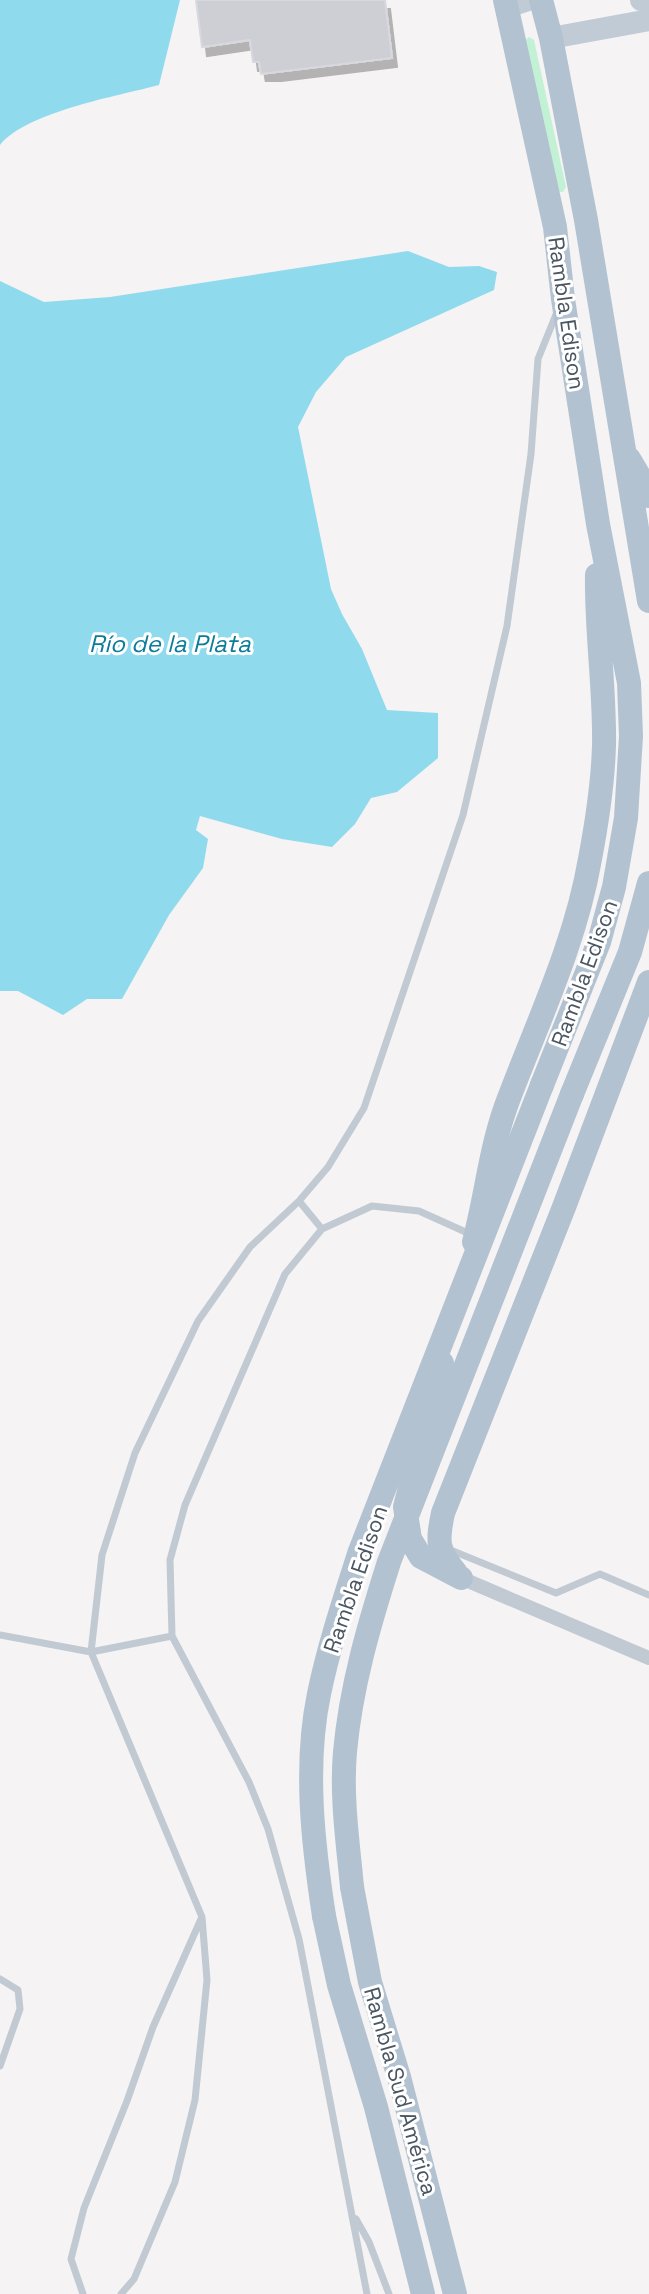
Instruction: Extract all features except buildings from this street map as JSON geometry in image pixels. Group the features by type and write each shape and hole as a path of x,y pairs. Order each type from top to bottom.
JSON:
{"main road":[{"name":"Rambla Edison","path":"541,0 586,220 649,601"},
{"name":"Rambla Edison","path":"324,1916 315,1857 312,1760 318,1697 335,1627 360,1551 599,942 614,887 626,818 631,748 629,683 598,524 555,227 514,2"},
{"path":"621,446 649,496"},
{"path":"461,1578 421,1557 410,1539 405,1507 475,1236 490,1159 554,984 590,863 604,744 597,625 598,524"},
{"name":"Rambla Edison","path":"352,1887 345,1804 345,1755 351,1700 365,1638 389,1562 630,952 649,883"},
{"path":"461,1578 443,1557 438,1538 443,1513 649,982"},
{"name":"Rambla Sud América","path":"352,1887 370,1982 399,2077 455,2294"},
{"name":"Rambla Sud América","path":"324,1916 339,1985 376,2107 423,2294"}],"street":[{"path":"641,0 649,1"},
{"path":"551,38 649,20"},
{"path":"461,1578 649,1658"}],"lane":[{"path":"121,2294 134,2279 175,2182 195,2100 207,1980 202,1917 91,1652 102,1555 135,1453 198,1321 250,1247 299,1201 328,1167 364,1108 463,815 507,626 531,454 538,359 563,299"},
{"path":"299,1201 322,1229"},
{"path":"367,2294 299,1939 268,1829 238,1759 172,1636 170,1560 185,1505 285,1274 322,1229 372,1206 419,1211 475,1236"},
{"path":"440,1546 556,1593 600,1574 649,1595"},
{"path":"0,1635 91,1652 172,1636"},
{"path":"83,2294 71,2259 84,2208 153,2027 202,1917"},
{"path":"0,1979 18,1990 20,2009 0,2066"},
{"path":"353,2214 369,2242 389,2294"}],"green space":[{"path":"529,37 534,40 566,187 563,192 559,192 525,40"}],"water":[{"path":"0,0 180,0 159,85 51,114 13,133 0,145"},
{"name":"Río de la Plata","path":"408,251 449,267 479,266 497,272 494,290 346,357 316,392 298,427 331,589 362,649 387,710 438,713 438,758 397,792 371,798 355,824 332,847 282,839 200,816 196,830 208,839 203,868 169,915 122,999 87,999 63,1015 18,991 0,991 0,281 44,302 110,297"}]}
